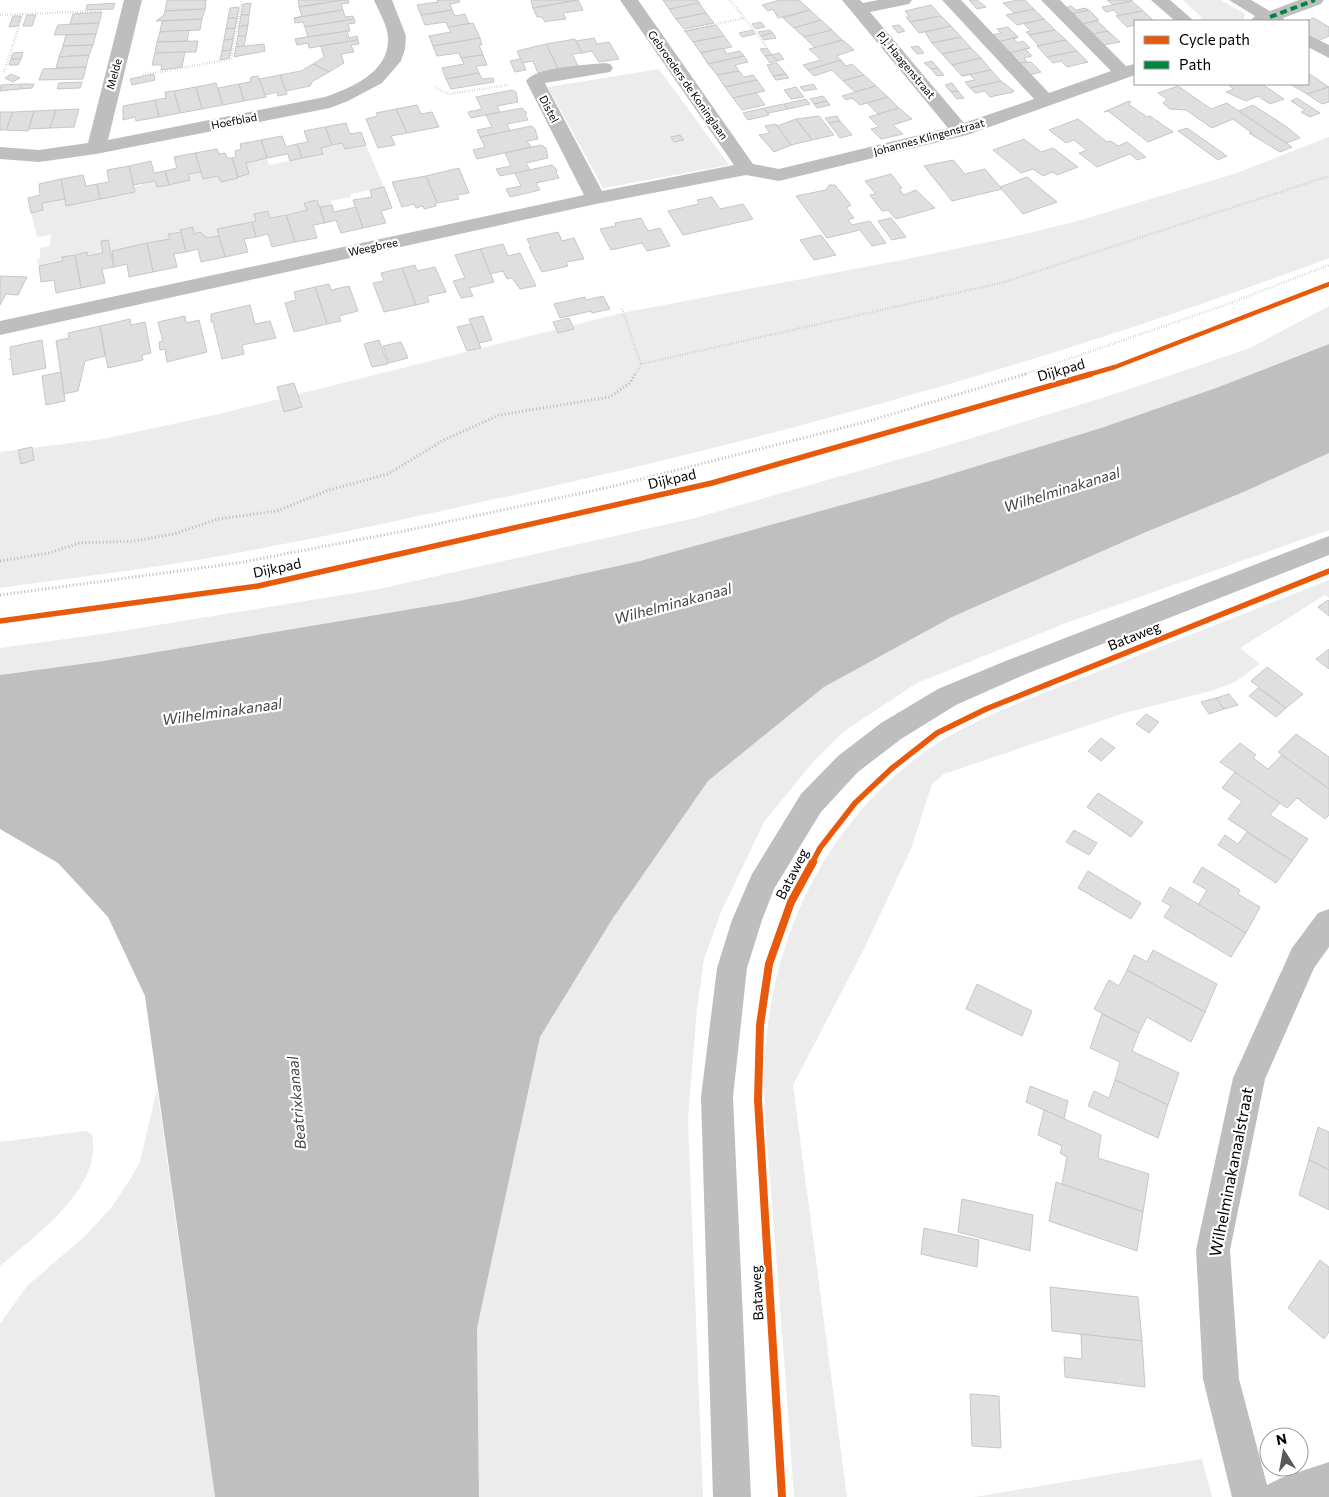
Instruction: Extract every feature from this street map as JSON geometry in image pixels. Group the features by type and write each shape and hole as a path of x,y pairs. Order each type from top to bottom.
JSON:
{"street":[{"name":"Hoefblad","path":"0,153 39,156 96,148 330,102 367,87 387,70 394,54 396,36 383,0"},
{"name":"Gebroeders de Koninglaan","path":"629,0 746,170"},
{"path":"855,4 903,0"},
{"path":"951,0 1046,101"},
{"path":"1050,0 1130,72"},
{"path":"1160,0 1184,20"},
{"path":"1238,0 1268,20 1314,0"},
{"name":"P.J. Haagenstraat","path":"855,4 960,131"},
{"name":"Melde","path":"96,148 132,5"},
{"path":"1309,41 1329,53"},
{"name":"Distel","path":"596,198 536,81 543,77 604,68"},
{"name":"Johannes Klingenstraat","path":"746,170 779,175 960,131 1130,72"},
{"name":"Weegbree","path":"0,328 596,198 746,170"},
{"name":"Bataweg","path":"732,1497 717,1097 732,968 747,920 762,882 811,804 848,764 891,731 947,697 1329,545"},
{"name":"Wilhelminakanaalstraat","path":"1251,1497 1221,1379 1213,1250 1249,1078 1303,958 1329,923"},
{"path":"1281,1497 1329,1481"}],"path":[{"path":"112,80 231,59 242,0"},
{"path":"730,0 766,46"},
{"path":"0,15 132,5"},
{"path":"4,72 23,14"},
{"path":"654,36 744,18"},
{"path":"436,88 449,94 536,81"},
{"path":"0,561 50,553 79,543 136,541 174,534 218,520 277,510 330,490 388,474 442,441 499,415 610,398 630,382 641,364 1001,283 1329,176"},
{"path":"0,595 238,563 414,529 610,487 862,423 1017,378 1329,265"},
{"path":"622,309 641,364"}],"shaded area":[{"path":"1183,0 1221,0 1245,14 1243,20 1197,20 1202,18"},
{"path":"659,69 729,165 603,188 548,87"},
{"path":"1329,137 1329,258 1124,330 916,394 707,450 601,475 327,536 259,549 169,565 0,588 0,452 103,439 219,414 622,313 907,259 1021,235 1078,221 1237,173"},
{"path":"342,143 345,149 366,145 384,187 351,194 351,197 330,201 332,205 319,207 316,200 304,202 307,210 270,217 268,211 256,221 217,229 219,236 207,238 200,232 194,234 192,227 169,234 170,239 88,256 87,252 62,257 63,261 39,266 37,260 40,258 40,248 50,246 51,235 37,237 31,213 43,210 42,203 65,199 66,205 155,181 157,187 189,180 188,174 201,172 218,176 221,182 249,174 246,163 267,158 269,165 323,154 321,148"},
{"path":"1329,306 1329,344 1216,388 1101,428 925,482 640,561 459,601 103,661 0,675 0,648 109,633 379,589 695,518 939,448 1121,392 1250,348"},
{"path":"1329,453 1329,530 1066,623 917,683 843,732 813,762 764,822 721,912 704,959 697,1009 688,1119 703,1497 479,1497 477,1328 540,1037 613,918 708,781 824,687 952,617 1146,532 1246,491"},
{"path":"1329,580 1329,598 1325,595 1240,648 1260,664 1235,682 1214,690 1121,714 944,774 932,784 911,849 863,951 793,1085 847,1497 794,1497 764,1088 766,1041 773,995 784,951 800,908 820,867 846,829 876,794 910,763 953,734 984,718 1031,698"},
{"path":"157,1089 215,1497 0,1497 0,1324 27,1286 84,1237 111,1208 140,1162"},
{"path":"86,1131 92,1134 93,1154 88,1173 77,1191 64,1209 48,1225 0,1266 0,1142"},
{"path":"1202,1459 1212,1497 974,1497"}],"water":[{"path":"1329,344 1329,453 1246,491 1146,532 952,617 824,687 708,781 613,918 540,1037 477,1328 479,1497 215,1497 145,996 108,917 58,863 0,829 0,675 103,661 459,601 640,561 925,482 1101,428 1216,388"}],"building":[{"path":"167,0 206,0 205,9 165,11"},
{"path":"298,0 344,0 299,7"},
{"path":"344,0 348,0 349,3 341,4 343,10 302,17 299,7"},
{"path":"437,0 459,0 460,2 450,4 452,10 421,15 417,5 438,2"},
{"path":"531,0 578,0 533,8"},
{"path":"578,0 583,10 563,13 566,19 545,22 542,17 537,17 533,8"},
{"path":"663,0 697,0 700,3 669,9"},
{"path":"780,0 799,0 810,10 778,18 773,9 768,11 762,5"},
{"path":"969,0 977,0 986,7 977,9"},
{"path":"1025,0 1034,9 1014,13 1003,3"},
{"path":"1107,0 1132,0 1132,1 1113,5"},
{"path":"1132,1 1143,11 1119,16 1114,10 1106,12 1102,7"},
{"path":"115,3 113,9 86,10 87,5"},
{"path":"251,3 249,15 241,15 243,4"},
{"path":"699,3 706,13 676,19 669,9"},
{"path":"931,5 941,16 910,22 906,17 910,17 905,11"},
{"path":"1071,6 1076,10 1086,8 1088,10 1071,14 1065,8"},
{"path":"239,7 237,18 228,18 230,8"},
{"path":"205,9 202,19 156,21 164,15 165,11"},
{"path":"1034,9 1044,19 1017,25 1006,15"},
{"path":"343,10 345,17 353,16 354,19 305,27 303,22 295,23 294,18"},
{"path":"452,10 455,16 465,14 469,24 448,27 446,22 425,25 421,15"},
{"path":"810,10 821,20 794,28 783,18"},
{"path":"1089,10 1099,20 1082,24 1071,14"},
{"path":"1143,11 1153,20 1134,20 1134,25 1127,27 1116,16"},
{"path":"102,12 99,23 70,24 73,14"},
{"path":"706,13 714,23 684,29 676,19"},
{"path":"27,15 36,15 32,26 23,26"},
{"path":"241,15 249,15 248,25 239,27"},
{"path":"13,16 21,16 18,26 9,27"},
{"path":"941,16 951,26 919,33 910,22"},
{"path":"228,18 237,18 235,28 226,29"},
{"path":"1314,18 1329,27 1329,36 1318,41 1309,36 1308,20"},
{"path":"202,19 200,30 160,32 162,21"},
{"path":"354,19 355,23 348,24 350,31 295,39 308,37 305,27"},
{"path":"1044,19 1055,30 1029,35 1026,32 1031,31 1024,24"},
{"path":"821,20 832,30 804,37 794,28"},
{"path":"1097,21 1108,31 1093,34 1082,24"},
{"path":"761,22 765,27 756,29 752,24"},
{"path":"99,23 96,34 54,35 58,25"},
{"path":"473,23 480,38 433,46 429,36 451,32 448,27"},
{"path":"248,25 246,36 238,36 239,27"},
{"path":"716,25 724,36 693,42 685,31"},
{"path":"899,25 905,31 898,33 892,26"},
{"path":"951,26 961,37 932,43 925,32"},
{"path":"1008,27 1018,37 998,42 992,35 1001,33 997,29"},
{"path":"235,28 233,39 224,40 226,29"},
{"path":"189,30 187,41 157,42 160,32"},
{"path":"752,30 755,34 742,37 739,33"},
{"path":"770,30 773,33 761,36 758,32"},
{"path":"832,30 842,40 815,48 804,37"},
{"path":"1055,30 1066,40 1039,46 1029,35"},
{"path":"347,31 349,38 357,36 358,40 309,48 308,43 297,45 295,39"},
{"path":"1108,31 1120,42 1104,45 1093,34"},
{"path":"773,33 776,38 764,40 761,36"},
{"path":"96,34 93,45 63,46 66,35"},
{"path":"238,36 246,36 244,46 236,47"},
{"path":"724,36 732,47 701,53 693,42"},
{"path":"961,37 971,48 942,54 932,43"},
{"path":"1018,37 1014,39 1018,43 1023,41 1030,48 1009,53 998,42"},
{"path":"480,38 482,45 479,45 483,55 461,58 459,53 437,56 433,46"},
{"path":"594,38 597,44 609,42 619,59 599,62 592,51 582,53 576,41"},
{"path":"233,39 231,50 222,51 224,40"},
{"path":"575,39 582,53 572,54 578,66 558,69 546,44"},
{"path":"358,40 359,44 351,45 354,52 341,54 344,63 329,72 313,64 324,57 321,46"},
{"path":"843,40 854,50 836,56 841,60 808,70 803,65 821,60 809,49"},
{"path":"1066,40 1077,51 1047,57 1037,46"},
{"path":"198,41 196,52 155,53 157,42"},
{"path":"264,44 265,51 234,57 236,47"},
{"path":"546,44 558,69 538,73 533,61 522,63 517,51"},
{"path":"93,45 89,55 59,57 63,46"},
{"path":"918,46 924,53 917,54 911,47"},
{"path":"723,48 727,54 740,51 744,56 708,64 701,53"},
{"path":"767,48 772,55 765,56 760,49"},
{"path":"971,48 981,58 952,65 942,54"},
{"path":"1025,49 1032,56 1024,58 1027,62 1019,63 1009,53"},
{"path":"231,50 229,58 220,60 222,51"},
{"path":"1077,51 1088,62 1067,67 1061,61 1053,63 1047,57"},
{"path":"23,52 21,59 11,59 13,53"},
{"path":"185,52 182,67 161,70 162,65 152,65 155,53"},
{"path":"779,53 784,59 777,61 772,55"},
{"path":"89,55 86,67 56,68 59,57"},
{"path":"483,55 487,65 476,66 479,73 446,79 442,68 464,64 461,58"},
{"path":"772,55 777,61 770,63 765,56"},
{"path":"744,56 748,62 735,65 739,71 717,75 708,64"},
{"path":"981,58 991,70 962,76 952,65"},
{"path":"11,59 21,59 18,65 9,65"},
{"path":"521,59 526,70 515,72 510,61"},
{"path":"841,60 846,66 852,64 864,75 843,81 832,70 814,76 808,70"},
{"path":"932,61 938,68 931,69 924,63"},
{"path":"1031,62 1041,72 1030,75 1019,63"},
{"path":"777,63 786,74 773,76 767,65"},
{"path":"313,64 329,72 313,81 310,86 286,91 280,75 301,71"},
{"path":"86,67 83,79 39,80 43,69"},
{"path":"938,68 944,75 937,76 931,69"},
{"path":"991,70 1001,81 970,88 965,82 975,80 969,74"},
{"path":"739,71 744,77 753,75 757,80 725,87 717,75"},
{"path":"479,73 482,79 493,78 494,82 451,89 446,79"},
{"path":"11,74 20,78 13,82 5,78"},
{"path":"154,74 155,80 132,85 130,79"},
{"path":"786,74 789,78 776,80 773,76"},
{"path":"1309,74 1329,87 1307,94 1292,85 1309,85"},
{"path":"280,75 287,94 278,96 277,92 265,95 259,79"},
{"path":"864,75 876,86 855,92 843,81"},
{"path":"258,76 266,97 244,101 239,84 250,82 251,77"},
{"path":"757,80 765,91 733,98 725,87"},
{"path":"1001,81 1014,91 990,97 985,91 975,93 970,88"},
{"path":"82,82 80,88 57,89 59,83"},
{"path":"216,83 223,105 202,109 196,87"},
{"path":"952,83 958,91 951,92 945,85"},
{"path":"22,84 34,84 32,88 20,89"},
{"path":"22,84 20,89 0,91 1,85"},
{"path":"239,84 244,101 223,105 218,88"},
{"path":"813,84 817,89 804,91 800,87"},
{"path":"1228,85 1263,85 1284,99 1270,104 1258,96 1246,101 1226,92 1234,89"},
{"path":"876,86 888,97 860,105 852,98 846,100 842,96"},
{"path":"1178,86 1211,109 1227,103 1292,147 1280,152 1249,133 1252,133 1233,119 1212,128 1186,110 1170,109 1163,103 1167,99 1158,93"},
{"path":"196,87 202,109 180,113 174,91"},
{"path":"796,87 804,97 791,99 784,90"},
{"path":"1329,87 1329,102 1322,104 1307,94"},
{"path":"512,90 516,92 518,102 497,106 500,112 471,118 468,112 482,109 476,97"},
{"path":"174,91 180,113 159,117 155,100 166,98 165,92"},
{"path":"958,91 964,98 957,99 951,92"},
{"path":"756,93 765,105 742,110 733,98"},
{"path":"823,96 827,101 814,104 810,99"},
{"path":"888,97 899,108 878,114 867,103"},
{"path":"1297,98 1320,113 1310,117 1301,112 1305,110 1291,101"},
{"path":"806,99 810,104 788,109 784,104"},
{"path":"155,100 159,117 136,121 135,117 123,120 123,106"},
{"path":"827,101 830,105 817,108 814,104"},
{"path":"1129,101 1131,102 1128,104 1173,132 1148,142 1108,111 1104,112"},
{"path":"784,104 788,109 768,113 764,108"},
{"path":"417,105 421,114 432,112 439,127 407,133 396,109"},
{"path":"1253,105 1287,127 1300,138 1286,143 1239,111"},
{"path":"522,108 527,113 525,114 528,120 507,124 510,131 480,137 477,130 492,127 486,115"},
{"path":"764,108 769,115 748,120 743,113"},
{"path":"899,108 912,119 893,125 903,134 881,139 871,129 879,127 869,117"},
{"path":"79,109 74,127 50,128 56,110"},
{"path":"396,109 407,133 391,136 395,145 378,148 366,119 378,116 376,113"},
{"path":"56,110 50,128 29,129 34,111"},
{"path":"34,111 28,131 6,130 13,112"},
{"path":"0,112 13,112 6,130 0,130"},
{"path":"819,116 834,135 812,140 796,119"},
{"path":"837,116 840,121 829,123 825,118"},
{"path":"796,119 812,140 791,145 777,126"},
{"path":"1078,119 1107,142 1111,141 1118,146 1127,142 1146,157 1137,160 1130,154 1097,167 1079,153 1087,150 1074,140 1066,143 1049,130"},
{"path":"840,121 852,135 840,138 829,123"},
{"path":"346,123 350,134 361,132 366,145 345,149 342,143 332,145 325,127"},
{"path":"776,124 791,145 774,152 759,135 770,133 765,126"},
{"path":"531,126 535,129 538,139 527,141 531,147 477,159 473,150 485,147 480,137"},
{"path":"325,127 332,145 321,148 323,154 302,158 297,144 308,142 304,131"},
{"path":"1187,128 1227,156 1218,160 1178,131"},
{"path":"680,135 684,140 674,142 671,137"},
{"path":"282,136 286,147 297,144 302,158 290,161 288,154 267,158 261,140"},
{"path":"1024,139 1041,152 1053,148 1078,167 1057,175 1053,172 1043,176 1033,169 1021,173 993,150"},
{"path":"261,140 267,158 246,163 249,174 238,177 232,158 236,157 235,151 241,149 240,144"},
{"path":"541,145 546,148 548,158 526,163 530,170 500,176 496,169 511,166 505,153"},
{"path":"217,149 219,154 225,153 227,158 232,158 238,178 221,182 218,176 203,179 195,153"},
{"path":"195,153 201,172 188,174 190,180 169,185 165,171 177,168 174,157"},
{"path":"953,160 965,174 985,169 1002,189 952,201 924,166"},
{"path":"151,161 154,173 165,171 169,185 157,187 155,181 133,185 129,166"},
{"path":"552,165 557,170 559,178 536,183 540,190 510,197 506,189 521,186 515,173"},
{"path":"129,166 135,192 100,199 97,184 109,182 107,170"},
{"path":"459,168 469,193 457,195 459,199 437,203 426,176"},
{"path":"891,174 902,188 899,189 904,195 916,190 935,208 896,219 888,210 882,211 870,195 876,194 865,181"},
{"path":"83,175 86,186 97,184 100,199 66,206 61,179"},
{"path":"426,176 437,203 435,203 436,206 424,209 423,206 416,208 414,204 402,207 392,182"},
{"path":"1027,177 1057,202 1023,214 1000,187"},
{"path":"61,179 65,199 42,203 43,210 31,213 28,198 40,195 39,184"},
{"path":"829,185 835,185 851,205 846,208 854,218 848,220 852,225 870,221 886,243 872,246 860,230 827,238 796,196 826,190"},
{"path":"384,187 392,208 381,211 386,223 363,228 353,200 372,197 370,190"},
{"path":"712,197 720,209 743,204 753,219 683,235 668,211 699,204 697,200"},
{"path":"317,200 325,223 313,225 317,238 295,242 286,215 307,210 304,203"},
{"path":"332,205 334,212 356,207 363,228 341,233 336,220 325,223 320,207"},
{"path":"268,211 270,218 286,215 295,242 272,247 268,234 256,237 252,222 256,221 254,214"},
{"path":"641,218 648,231 660,228 670,246 647,251 642,243 611,250 600,229 616,226 615,223"},
{"path":"891,218 906,237 892,240 878,221"},
{"path":"252,222 256,237 244,239 248,252 225,257 217,229"},
{"path":"193,227 194,234 200,232 207,238 219,236 225,257 201,262 198,249 186,252 180,230"},
{"path":"181,232 186,252 174,254 177,267 153,272 147,243 170,239 168,234"},
{"path":"558,232 562,241 574,238 584,259 566,262 568,266 542,272 527,239"},
{"path":"821,235 836,255 814,260 800,240"},
{"path":"108,240 114,267 102,269 105,283 81,288 75,255 87,252 88,256 103,253 101,241"},
{"path":"147,243 153,272 129,277 127,264 114,267 112,251"},
{"path":"503,244 508,256 520,253 536,286 520,289 512,278 507,279 503,271 490,274 480,249"},
{"path":"480,249 494,282 469,288 473,296 461,298 453,281 465,278 455,255"},
{"path":"75,255 81,288 56,293 54,280 41,282 39,266 63,261 62,257"},
{"path":"415,265 417,271 435,267 446,292 427,296 429,302 416,305 402,268"},
{"path":"402,268 416,305 384,312 373,283 384,281 381,273"},
{"path":"0,276 27,277 18,295 6,294 0,305"},
{"path":"329,284 331,290 349,286 358,311 339,316 341,321 327,324 315,287"},
{"path":"315,287 327,324 294,332 285,303 296,300 294,292"},
{"path":"603,296 610,309 592,313 591,311 560,318 554,304 585,297 586,300"},
{"path":"250,305 255,324 270,321 276,338 242,345 244,354 222,359 213,322 211,322 211,314"},
{"path":"185,316 186,323 199,320 207,352 167,362 165,349 160,350 159,342 163,341 158,322"},
{"path":"483,316 492,340 479,343 469,319"},
{"path":"569,318 574,329 558,333 553,322"},
{"path":"130,319 131,325 145,322 151,353 142,355 143,360 108,368 100,326"},
{"path":"471,324 481,348 467,351 457,327"},
{"path":"100,326 105,356 85,361 78,391 64,394 56,341 69,338 68,333"},
{"path":"42,340 46,368 13,375 11,359 9,360 11,357 10,347"},
{"path":"379,340 388,364 372,367 364,344"},
{"path":"401,342 408,358 389,363 383,346"},
{"path":"61,372 65,401 46,405 42,376"},
{"path":"294,383 302,407 284,412 277,387"},
{"path":"32,447 34,460 21,464 18,450"},
{"path":"1329,601 1329,616 1318,607"},
{"path":"1329,649 1329,669 1316,659"},
{"path":"1267,667 1303,694 1286,708 1251,681"},
{"path":"1258,688 1286,708 1276,717 1249,696"},
{"path":"1229,694 1238,705 1224,709 1216,698"},
{"path":"1216,698 1224,709 1209,714 1201,702"},
{"path":"1146,714 1159,722 1149,733 1136,724"},
{"path":"1296,734 1329,757 1329,789 1278,752"},
{"path":"1101,738 1115,748 1101,761 1088,751"},
{"path":"1240,743 1256,755 1253,758 1268,769 1282,755 1329,789 1329,815 1325,819 1297,798 1287,808 1220,762"},
{"path":"1235,772 1280,803 1270,815 1308,839 1292,861 1228,819 1242,801 1222,788"},
{"path":"1098,793 1143,822 1131,837 1087,807"},
{"path":"1074,830 1097,843 1089,855 1066,842"},
{"path":"1247,832 1292,861 1276,883 1218,845 1225,835 1238,844"},
{"path":"1202,867 1240,890 1238,894 1260,907 1246,933 1198,905 1207,890 1193,882"},
{"path":"1088,871 1141,903 1131,919 1078,888"},
{"path":"1170,887 1246,933 1231,957 1164,917 1171,906 1162,901"},
{"path":"1153,950 1217,984 1205,1012 1127,970 1134,955 1147,962"},
{"path":"1127,970 1205,1012 1191,1042 1147,1017 1139,1033 1094,1009 1109,980 1119,986"},
{"path":"977,984 1032,1011 1022,1036 966,1009"},
{"path":"1102,1014 1139,1033 1132,1051 1179,1073 1168,1105 1115,1080 1120,1062 1090,1048"},
{"path":"1115,1080 1168,1105 1158,1138 1088,1106 1094,1091 1109,1098"},
{"path":"1030,1086 1068,1101 1064,1119 1026,1102"},
{"path":"1044,1110 1101,1135 1098,1158 1149,1174 1143,1212 1062,1184 1067,1157 1060,1153 1062,1146 1038,1135"},
{"path":"1318,1127 1329,1132 1329,1170 1309,1160"},
{"path":"1309,1160 1329,1170 1329,1210 1299,1195"},
{"path":"1056,1182 1143,1212 1137,1251 1049,1221"},
{"path":"962,1199 1033,1215 1030,1251 958,1232"},
{"path":"924,1228 979,1240 977,1267 921,1254"},
{"path":"1320,1260 1329,1267 1329,1332 1324,1339 1288,1308"},
{"path":"1050,1287 1138,1297 1142,1341 1052,1331"},
{"path":"1081,1334 1142,1341 1145,1387 1065,1377 1064,1357 1082,1359"},
{"path":"970,1394 999,1396 1001,1448 972,1446"}],"marked path":[{"path":"1270,17 1315,0"}],"cycle path":[{"name":"Dijkpad","path":"0,621 258,586 712,483 1115,367 1329,284"},
{"path":"782,1497 758,1100 760,1025 769,964 791,902 820,848 855,803 891,769 937,733 986,709 1329,571"}],"water label":[{"name":"Wilhelminakanaal","path":"1062,490"},
{"name":"Wilhelminakanaal","path":"673,604"},
{"name":"Wilhelminakanaal","path":"222,712"},
{"name":"Beatrixkanaal","path":"297,1103"}]}
